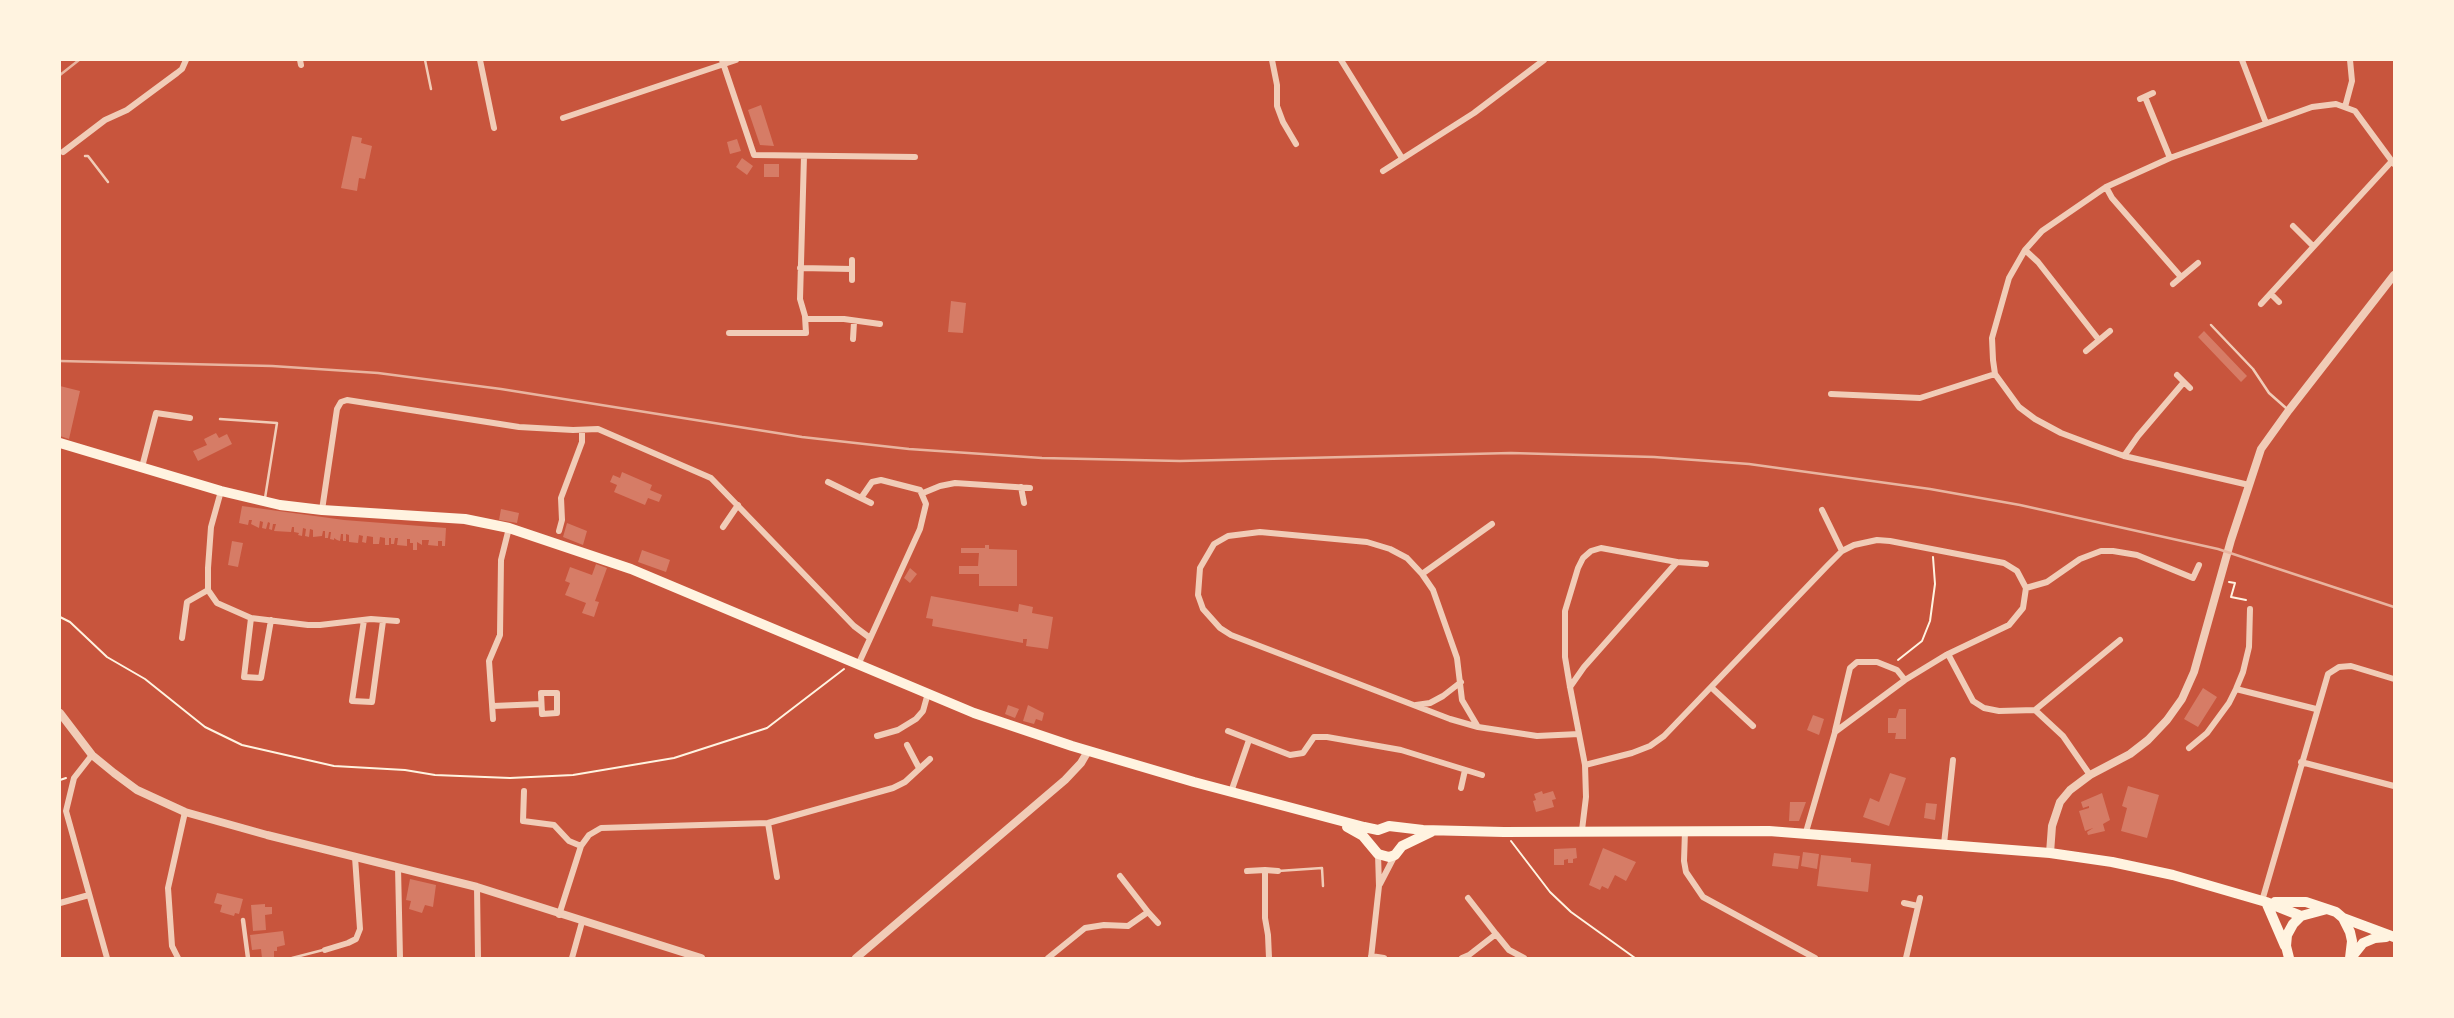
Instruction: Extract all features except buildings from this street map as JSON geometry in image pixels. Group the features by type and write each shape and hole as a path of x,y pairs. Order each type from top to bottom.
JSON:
{"main road":[{"path":"60,443 221,491 265,501 322,510 465,519 509,528 631,569 974,713 1088,751 1378,830"},
{"path":"1331,819 1354,830 1383,857 1436,830"},
{"path":"1375,849 1374,834 1389,826 1504,832 1806,832 2050,853 2112,862 2173,875 2301,916"},
{"path":"1395,828 1402,839 1398,850"},
{"path":"2264,902 2306,902 2328,908 2343,918 2394,937"},
{"path":"2264,902 2286,954"},
{"path":"2286,954 2287,935 2293,924 2301,916 2328,908"},
{"path":"2343,918 2348,925 2352,941 2351,958"},
{"path":"2351,958 2363,943 2375,938 2394,937"}],"street":[{"path":"63,152 112,115 127,110 177,74 186,60"},
{"path":"480,60 494,128"},
{"path":"563,118 722,62 736,60"},
{"path":"1272,60 1277,85 1277,106 1296,144"},
{"path":"1343,60 1402,158"},
{"path":"1383,171 1474,113 1544,60"},
{"path":"2242,60 2266,123"},
{"path":"2345,107 2352,80 2350,60"},
{"path":"722,62 754,155 915,157"},
{"path":"2153,93 2142,98 2170,158"},
{"path":"2249,485 2124,456 2061,433 2035,419 2019,407 1995,374 1992,338 2008,278 2025,250 2042,231 2106,187 2170,158 2325,104 2355,111 2393,162 2261,304"},
{"path":"1282,142 1290,136"},
{"path":"729,333 806,333 806,319 800,299 804,156"},
{"path":"2106,187 2112,198 2181,277"},
{"path":"2293,226 2314,246"},
{"path":"2025,250 2038,262 2099,340"},
{"path":"852,260 852,280"},
{"path":"2173,284 2198,263"},
{"path":"800,268 852,268"},
{"path":"2050,853 2052,826 2060,802 2075,785 2130,754 2148,740 2182,699 2193,673 2231,540 2261,449 2395,275"},
{"path":"2271,294 2279,302"},
{"path":"806,319 844,319 880,324"},
{"path":"853,339 854,322"},
{"path":"2086,351 2110,331"},
{"path":"1831,394 1920,398 1995,374"},
{"path":"2178,375 2190,388"},
{"path":"2124,456 2137,436 2184,382"},
{"path":"322,510 337,409 341,402 353,399 509,425 598,429 711,478 854,626 870,638"},
{"path":"142,467 156,413 190,418"},
{"path":"559,531 562,520 561,498 582,442 582,429"},
{"path":"855,664 870,638 920,529 926,504 923,493 914,487 876,480 861,498"},
{"path":"828,482 871,503"},
{"path":"923,493 955,483 1030,488"},
{"path":"1021,487 1024,503"},
{"path":"221,491 211,527 208,590 217,603 251,618 320,625 364,620 397,621"},
{"path":"723,527 738,505"},
{"path":"1822,510 1842,551"},
{"path":"1422,574 1492,524"},
{"path":"493,719 489,661 500,635 501,560 509,528"},
{"path":"1478,726 1462,700 1457,658 1441,609 1422,574 1407,558 1367,542 1260,532 1228,536 1214,544 1200,568 1198,595 1210,620 1231,635 1450,719 1478,726 1537,736 1579,734"},
{"path":"1585,765 1632,753 1650,746 1664,736 1806,587 1842,551 1854,545 1877,540 1932,550 2011,566 2023,579 2026,588 2023,607 2009,625 1948,654 1905,680 1835,732"},
{"path":"1582,830 1586,797 1585,765 1565,657 1565,611 1583,558 1591,551 1601,548 1677,562 1706,564"},
{"path":"2026,588 2047,582 2080,559 2101,551 2137,555 2193,578 2199,565"},
{"path":"1570,687 1584,667 1677,562"},
{"path":"182,638 187,602 208,590"},
{"path":"2189,748 2207,733 2236,689 2249,647 2250,609"},
{"path":"251,618 244,677 261,678 271,620"},
{"path":"364,620 352,701 372,702 383,621"},
{"path":"1948,654 1973,701 1984,708 1998,711 2035,710 2120,640"},
{"path":"1806,832 1850,668 1857,662 1877,662 1897,670 1905,680"},
{"path":"2264,902 2301,762 2328,674 2339,667 2351,666 2395,679"},
{"path":"1414,705 1430,703 1461,682"},
{"path":"1712,688 1754,726"},
{"path":"2236,689 2316,709"},
{"path":"877,736 898,730 916,719 923,711 928,693"},
{"path":"493,706 541,704"},
{"path":"2035,710 2063,736 2090,775"},
{"path":"60,713 92,755 137,790 185,812 477,887 701,958"},
{"path":"1228,731 1295,755 1305,751 1317,736 1327,737 1382,746 1482,775"},
{"path":"1231,792 1249,740"},
{"path":"907,745 919,768"},
{"path":"856,958 1065,780 1088,751"},
{"path":"92,755 74,778 66,811 107,958"},
{"path":"559,915 581,846 589,835 608,826 768,823 893,788 905,782 930,759"},
{"path":"1944,844 1953,760"},
{"path":"2301,762 2395,786"},
{"path":"1461,788 1465,770"},
{"path":"524,791 523,821 554,825 569,841 581,846"},
{"path":"178,958 172,946 168,888 185,812"},
{"path":"768,823 777,877"},
{"path":"1685,831 1686,872 1703,897 1815,958"},
{"path":"1375,849 1379,886 1371,957 1384,958"},
{"path":"1379,886 1398,850"},
{"path":"325,950 356,939 360,929 355,857"},
{"path":"398,867 400,958"},
{"path":"1247,870 1278,871"},
{"path":"1265,870 1265,918 1269,958"},
{"path":"1120,877 1158,923"},
{"path":"477,887 478,958"},
{"path":"60,903 89,895"},
{"path":"1468,898 1509,950 1524,958"},
{"path":"1906,958 1920,898"},
{"path":"1904,903 1918,906"},
{"path":"1048,958 1085,928 1104,925 1128,926 1148,912"},
{"path":"243,920 248,958"},
{"path":"572,958 582,922"},
{"path":"1462,958 1496,934"}],"lane":[{"path":"425,60 431,89"},
{"path":"85,156 89,156 108,182"},
{"path":"2211,325 2253,369 2269,393 2289,410"},
{"path":"219,419 277,423 265,501"},
{"path":"1278,871 1322,868 1323,886"},
{"path":"292,958 325,950"}],"path":[{"path":"1888,666 1922,641 1930,621 1935,584 1932,550"},
{"path":"2229,582 2235,583 2231,597 2246,600 2250,609"},
{"path":"60,617 107,657 145,679 205,727 242,745 334,766 405,770 446,776 510,778 573,775 674,758 767,728 855,664"},
{"path":"1504,832 1535,873 1571,912 1635,958"}],"railway":[{"path":"60,75 79,60"},
{"path":"60,361 272,366 378,373 501,389 802,437 909,449 1042,458 1180,461 1511,453 1654,457 1749,464 1930,489 2020,505 2218,549 2394,607"}]}
